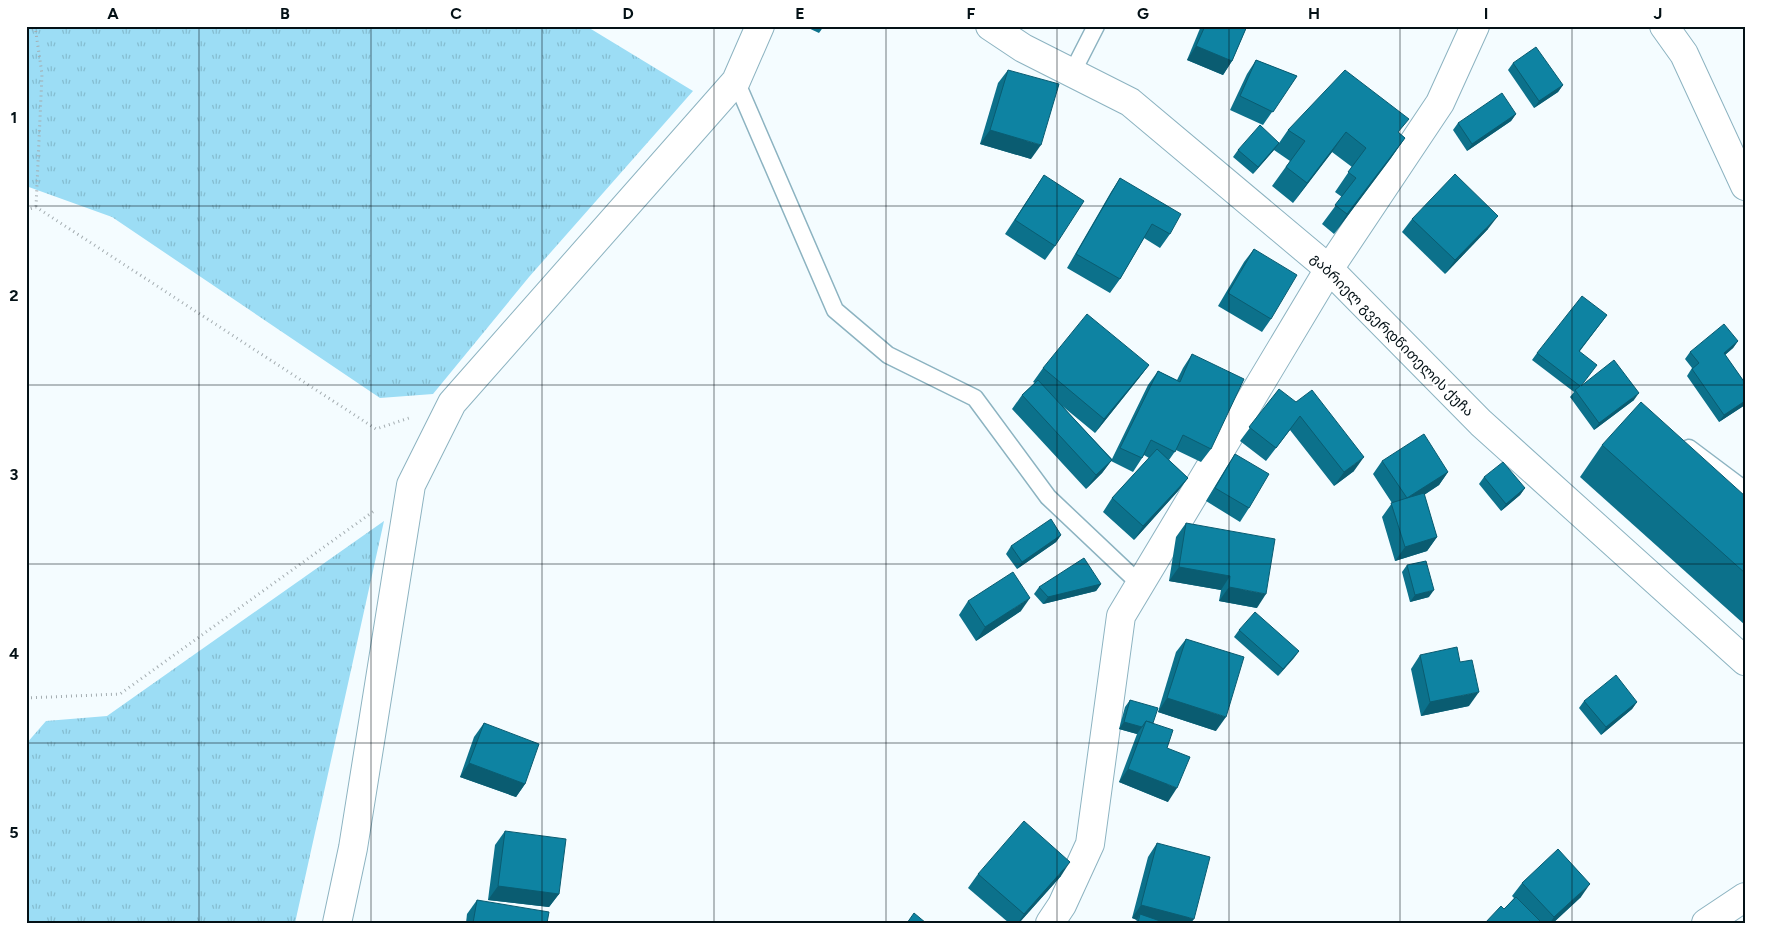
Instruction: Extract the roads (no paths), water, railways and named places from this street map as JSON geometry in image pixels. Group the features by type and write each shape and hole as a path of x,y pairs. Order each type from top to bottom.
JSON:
{"street":[{"path":"337,923 352,848 411,484 452,403 736,81 760,26"},
{"name":"გაბრიელ გვერდწითელის ქუჩა","path":"990,26 1024,48 1130,102 1329,269 1481,423 1745,661"},
{"path":"1050,923 1062,906 1090,844 1121,616 1329,269 1440,103 1475,26"},
{"path":"1664,26 1684,54 1745,186"},
{"path":"1706,923 1745,897"}],"lane":[{"path":"1072,73 1096,26"},
{"path":"736,81 835,310 888,355 975,398 1048,498 1141,584"},
{"path":"1677,439 1745,490"}]}
